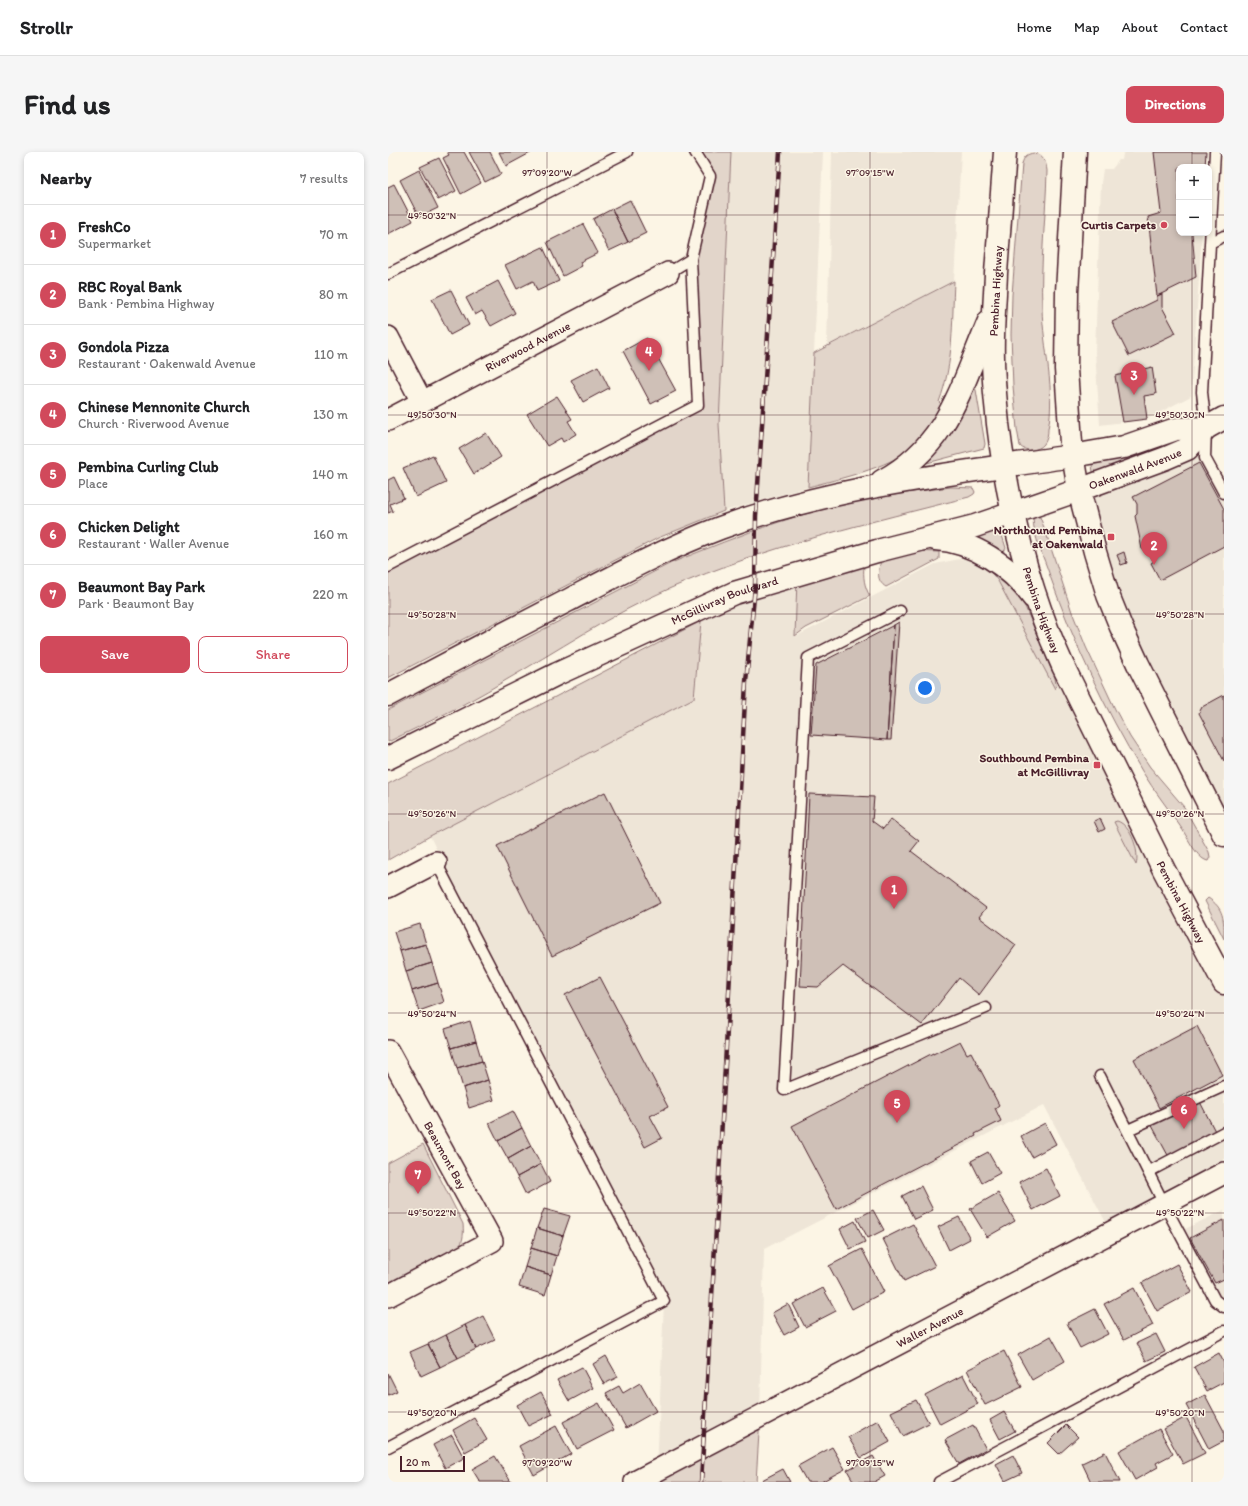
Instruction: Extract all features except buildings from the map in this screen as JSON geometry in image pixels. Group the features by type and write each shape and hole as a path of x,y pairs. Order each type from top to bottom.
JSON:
{"main road":[{"name":"Pembina Highway","path":"1005,152 994,309 994,384 1004,466 1021,549 1050,639 1164,870 1224,983"},
{"path":"1075,152 1067,292 1066,352 1067,398 1072,456 1078,490 1108,595 1121,627 1224,835"},
{"path":"872,486 907,465 926,447 944,424 964,384 994,309"},
{"name":"Oakenwald Avenue","path":"1072,456 1124,447 1176,429 1215,423"},
{"name":"Oakenwald Avenue","path":"1078,490 1147,466 1187,449 1215,423"},
{"path":"388,695 617,575 719,528 808,500 872,486 927,476 1072,456"},
{"name":"McGillivray Boulevard","path":"388,758 556,674 734,593 877,551 975,526 1078,490"},
{"path":"926,539 942,540 962,544 976,550 1013,575 1034,598 1040,609"}],"street":[{"name":"Riverwood Avenue","path":"388,420 668,272"},
{"path":"388,337 422,402"},
{"path":"388,887 436,862"},
{"name":"Beaumont Bay","path":"388,1051 492,1241 388,1296"},
{"name":"Waller Avenue","path":"635,1482 1224,1172"}],"lane":[{"path":"388,274 627,152"},
{"path":"388,567 698,405 691,259 710,176 695,152"},
{"path":"1215,152 1202,392 1215,423 1205,458 1224,493"},
{"path":"1210,243 1224,236"},
{"path":"668,272 691,259"},
{"path":"900,611 808,658 784,1090 986,1008"},
{"path":"388,1447 664,1301 436,862"},
{"path":"1100,1076 1164,1204 1215,1300 1224,1307"},
{"path":"1128,1130 1224,1086"},
{"path":"1148,1172 1224,1132"},
{"path":"939,1482 1224,1331"}],"shaded area":[{"path":"695,152 731,152 719,424 724,511 658,538 388,678 388,571 698,405 691,259 710,176"},
{"path":"731,152 823,152 808,487 724,511 719,424"},
{"path":"832,152 961,152 954,281 827,346"},
{"path":"1126,152 1206,152 1184,164 1176,164 1176,236 1202,236 1191,396 1147,419 1100,425 1095,352 1101,183 1103,169 1112,169 1119,160 1122,160 1123,154"},
{"path":"1034,153 1040,155 1044,159 1047,171 1042,256 1042,291 1043,323 1051,400 1048,435 1046,441 1039,448 1028,450 1020,446 1017,429 1013,386 1011,335 1012,295 1022,164 1026,156"},
{"path":"954,281 950,357 944,387 939,402 943,406 933,423 911,448 890,461 862,472 808,487 814,353"},
{"path":"972,388 975,388 976,390 985,444 984,448 927,463 925,462"},
{"path":"1206,428 1205,458 1224,493 1224,835 1162,713 1079,490"},
{"path":"1176,441 1176,444 1097,472 1093,472 1092,465 1094,462 1140,454"},
{"path":"951,487 973,488 975,492 969,497 818,536 706,573 627,609 474,699 388,742 388,710 671,563 723,542 797,516 819,510 884,496"},
{"path":"1033,517 1040,517 1072,612 1086,647 1115,709 1130,737 1150,767 1184,807 1209,852 1210,857 1208,861 1200,856 1193,848 1128,748 1115,724 1091,676 1059,601 1035,532"},
{"path":"999,526 1006,548 1003,553 963,539"},
{"path":"911,551 939,552 939,559 886,587 883,585 879,579 879,568 881,561"},
{"path":"984,554 1013,575 1224,983 1224,1173 1111,1232 1044,1105 764,1249 760,1416 657,1471 664,1301 511,1007 430,836 694,698 701,621 743,599 797,580 795,637 935,564"},
{"path":"864,565 864,581 870,596 806,628 795,636 797,580"},
{"path":"990,571 1016,585 1055,678 1055,689 998,581"},
{"path":"701,621 694,698 430,836 388,860 388,784"},
{"path":"1117,821 1130,833 1137,853 1136,865 1114,822"},
{"path":"1208,898 1217,906 1222,915 1224,939 1205,901"},
{"path":"423,1144 463,1224 462,1239 456,1252 388,1291 388,1163"},
{"path":"1224,1210 1224,1307 1179,1232"},
{"path":"760,1416 756,1482 656,1482"}],"railway":[{"path":"701,1482 746,682 755,586 756,516 780,152"}],"place":[{"name":"Curtis Carpets","path":"1164,225"},
{"name":"Chinese Mennonite Church","path":"649,371"},
{"name":"Gondola Pizza","path":"1134,395"},
{"name":"Northbound Pembina at Oakenwald","path":"1111,537"},
{"name":"RBC Royal Bank","path":"1154,565"},
{"name":"Southbound Pembina at McGillivray","path":"1097,765"},
{"name":"FreshCo","path":"894,909"},
{"name":"Pembina Curling Club","path":"897,1123"},
{"name":"Chicken Delight","path":"1184,1129"},
{"name":"Beaumont Bay Park","path":"418,1194"}]}
